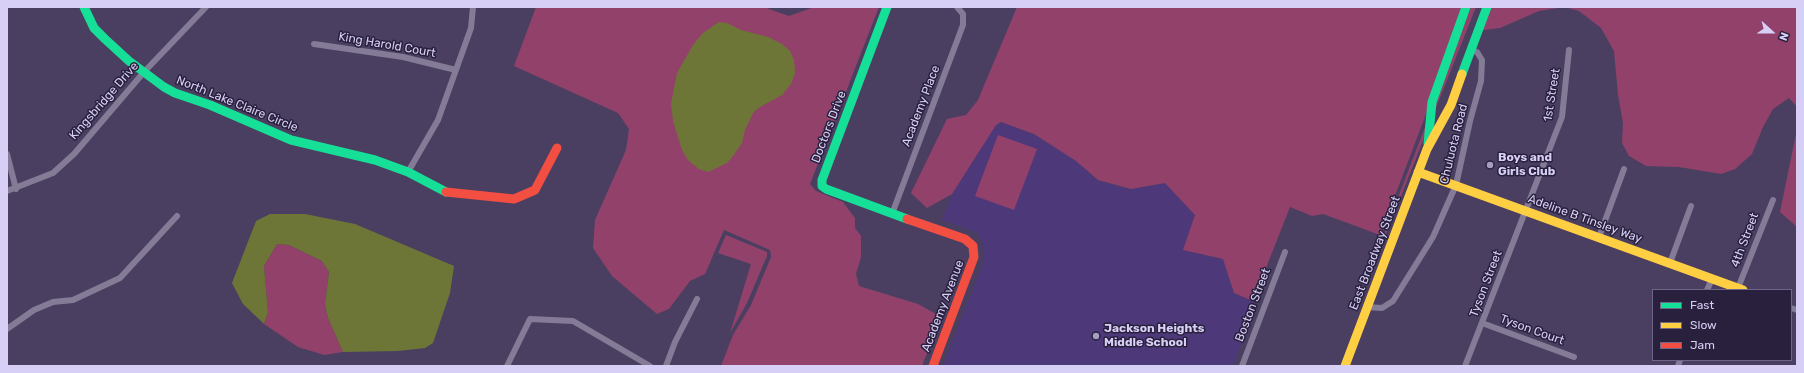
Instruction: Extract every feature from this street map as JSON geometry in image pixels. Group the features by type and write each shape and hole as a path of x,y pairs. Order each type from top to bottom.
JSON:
{"street":[{"name":"North Lake Claire Circle","path":"84,7 94,28 129,61 175,94 210,105 290,140 375,160 408,172 446,192 514,199 535,190 557,148"},
{"name":"Kingsbridge Drive","path":"7,191 16,189 52,173 74,154 144,72 206,7"},
{"path":"408,172 438,120 471,28 473,7"},
{"name":"Doctors Drive","path":"887,7 822,180 822,186 826,189 892,214"},
{"name":"Academy Place","path":"892,214 963,25 963,14 957,7"},
{"name":"East Broadway Street","path":"1427,149 1432,102 1466,7"},
{"name":"East Broadway Street","path":"1346,366 1427,149 1451,105 1487,7"},
{"name":"King Harold Court","path":"314,44 403,57 456,70"},
{"name":"Chuluota Road","path":"1367,307 1382,308 1393,301 1433,237 1456,185 1470,121 1481,81 1482,60 1477,52 1471,50"},
{"name":"1st Street","path":"1526,210 1562,117 1569,50"},
{"path":"7,154 16,189"},
{"path":"1599,237 1624,170"},
{"name":"Adeline B Tinsley Way","path":"1418,172 1741,289"},
{"name":"4th Street","path":"1741,289 1772,200"},
{"path":"1670,263 1691,206"},
{"name":"Tyson Street","path":"1465,366 1526,210"},
{"name":"Academy Avenue","path":"892,214 965,239 973,246 974,257 933,366"},
{"path":"7,329 34,310 53,302 73,300 120,278 177,216"},
{"name":"Boston Street","path":"1242,366 1285,252"},
{"path":"1707,289 1712,279"},
{"path":"666,366 675,342 697,299"},
{"path":"507,366 530,319 573,322 650,366"},
{"name":"Tyson Court","path":"1482,323 1574,357"}],"shaded area":[{"path":"536,7 767,7 789,16 814,7 879,7 810,184 816,191 843,202 855,218 855,228 861,236 861,257 856,274 859,286 918,304 936,314 937,327 922,366 721,366 733,335 751,305 771,257 770,250 724,230 705,274 690,281 669,309 657,314 612,276 593,248 595,220 626,150 629,129 618,113 514,66"},
{"path":"1017,7 1467,7 1380,235 1323,214 1312,216 1290,207 1253,301 1234,293 1223,259 1183,250 1195,215 1165,183 1131,189 1098,180 1076,161 1034,134 1001,122 996,125 952,194 927,208 911,193 947,119 966,115 978,100"},
{"path":"1471,7 1476,7 1386,234 1384,234"},
{"path":"1485,7 1564,7 1539,11 1500,28 1476,31"},
{"path":"1564,7 1797,7 1797,107 1789,98 1773,109 1763,127 1752,154 1735,169 1721,174 1679,167 1646,166 1629,156 1622,143 1623,123 1618,95 1614,51 1601,28 1579,11"},
{"path":"719,22 727,23 741,30 768,37 782,44 790,51 794,60 795,73 791,84 782,95 758,108 753,113 745,130 742,143 727,163 708,172 699,169 688,160 682,150 673,121 671,104 677,73 693,45 703,33"},
{"path":"1001,122 1034,134 1076,161 1098,181 1131,189 1165,183 1195,215 1183,250 1223,259 1234,293 1253,301 1252,314 1233,366 943,366 982,266 984,249 978,233 942,220 952,194 996,125"},
{"path":"1797,129 1797,227 1780,212"},
{"path":"998,135 1037,149 1014,210 975,196"},
{"path":"270,214 305,214 355,224 454,266 450,293 433,343 425,348 398,351 343,352 328,318 325,304 329,272 322,261 289,245 277,244 264,266 268,312 264,324 243,304 232,283 256,221"},
{"path":"726,235 767,252 767,256 747,303 730,333 751,264 718,253"},
{"path":"277,244 289,245 322,261 329,272 325,304 328,318 343,352 324,355 298,347 264,324 268,312 264,266"}],"traffic: fast":[{"path":"84,7 94,28 105,39 129,61 164,87 175,93 210,105 291,140 375,160 408,172 446,192"},
{"path":"887,7 822,180 822,186 826,189 907,219"},
{"path":"1428,144 1432,102 1466,7"},
{"path":"1462,74 1487,7"}],"traffic: slow":[{"path":"1345,366 1427,149 1451,105 1462,74"},
{"path":"1418,172 1740,289"}],"traffic: jam":[{"path":"446,192 514,199 535,190 557,148"},
{"path":"907,219 965,239 973,246 974,257 933,366"}],"place":[{"name":"Boys and Girls Club","path":"1490,165"},
{"name":"Jackson Heights Middle School","path":"1096,336"}]}
